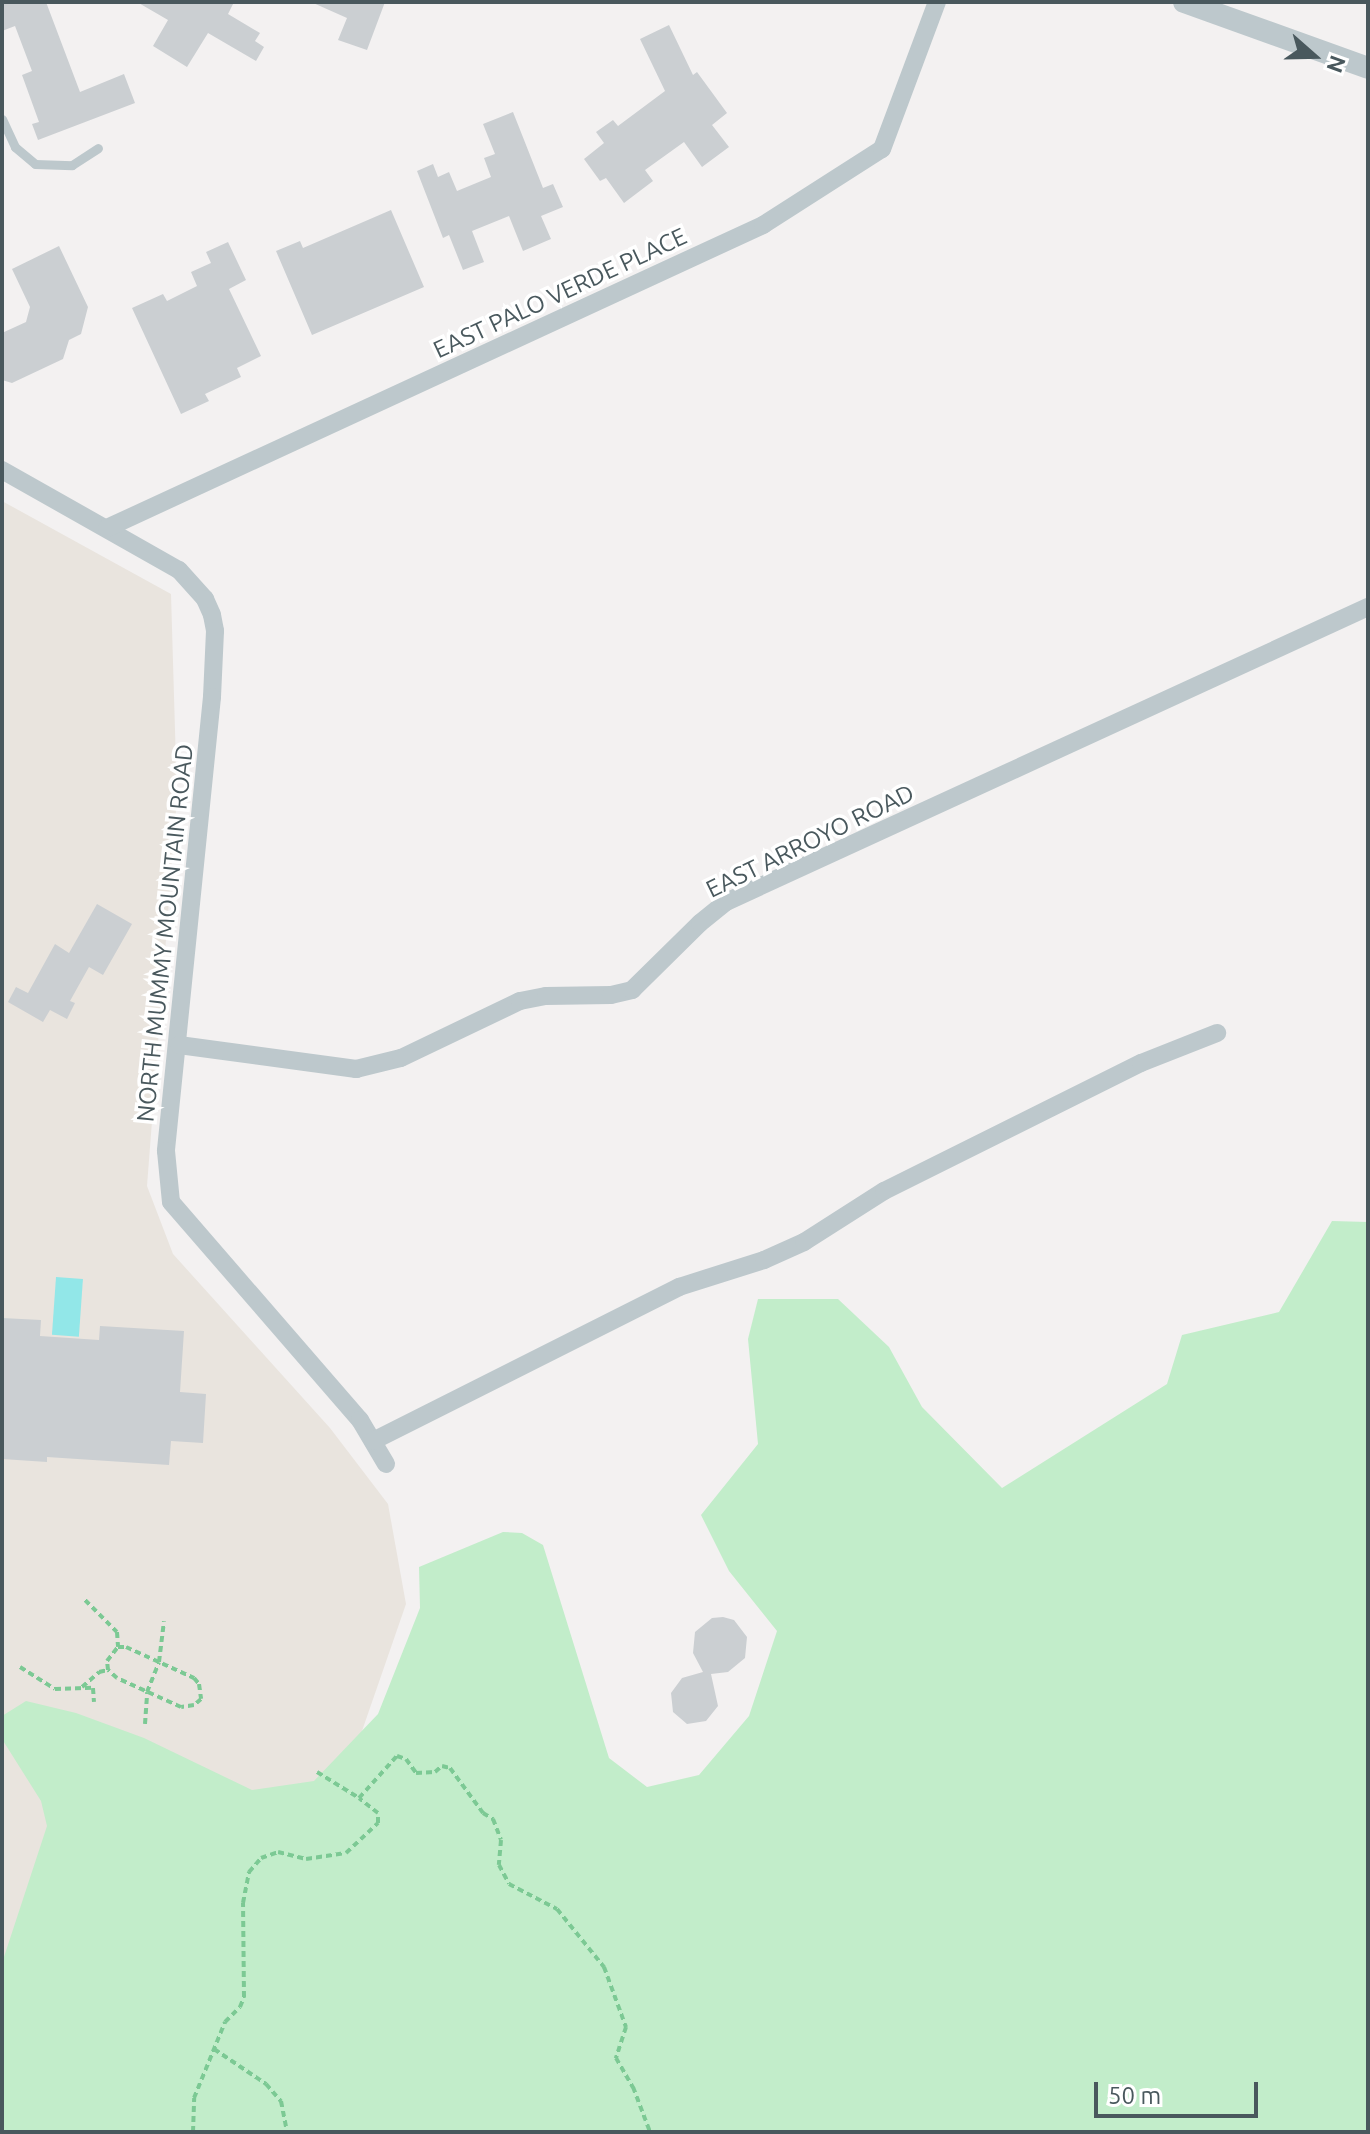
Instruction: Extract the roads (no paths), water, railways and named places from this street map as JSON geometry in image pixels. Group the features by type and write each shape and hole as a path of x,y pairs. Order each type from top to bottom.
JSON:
{"street":[{"name":"EAST PALO VERDE PLACE","path":"107,528 763,225 882,149 937,2"},
{"path":"1184,2 1368,68"},
{"name":"NORTH MUMMY MOUNTAIN ROAD","path":"2,470 179,570 205,599 215,631 179,1045 166,1151 171,1202 344,1402 386,1464"},
{"name":"EAST ARROYO ROAD","path":"179,1045 356,1069 401,1058 450,1038 520,1001 546,996 611,995 632,990 669,958 700,923 726,902 1368,607"},
{"path":"373,1441 679,1287 764,1260 804,1242 884,1191 1141,1063 1217,1033"}],"lane":[{"path":"2,119 15,147 35,164 72,165 98,148"}],"water":[{"path":"56,1277 83,1279 79,1337 52,1335"}]}
